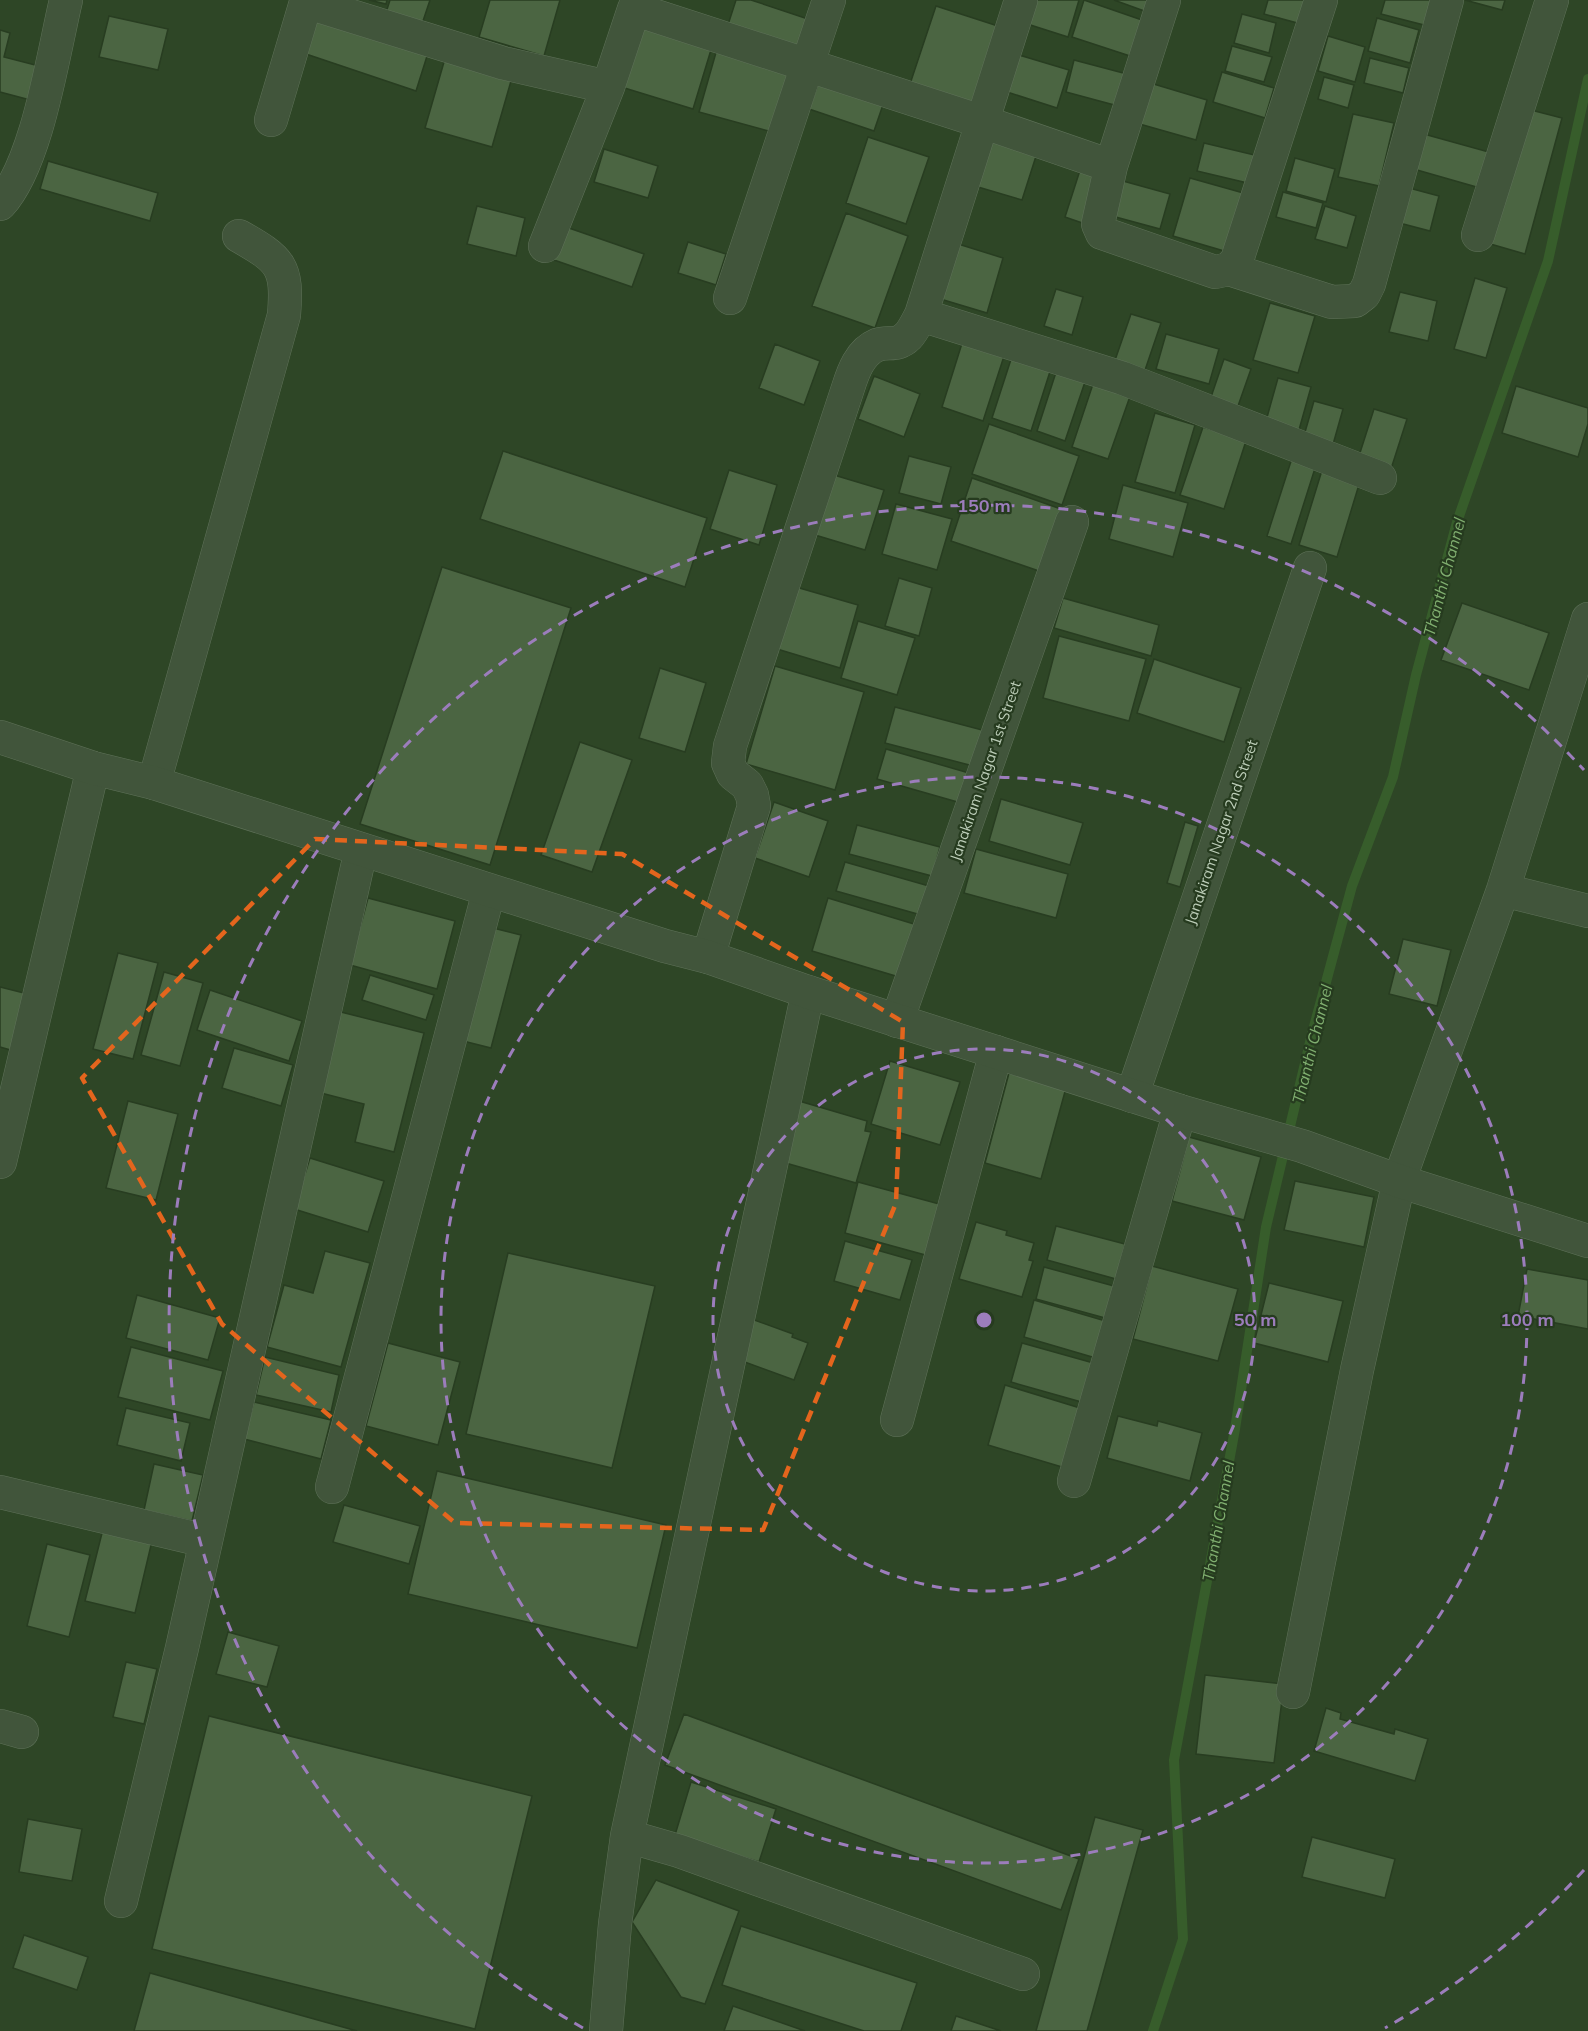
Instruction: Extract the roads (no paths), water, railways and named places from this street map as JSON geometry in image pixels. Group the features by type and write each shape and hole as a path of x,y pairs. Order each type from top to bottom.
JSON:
{"street":[{"path":"0,204 10,193 34,137 66,0"},
{"path":"730,298 829,0"},
{"path":"708,957 754,806 747,785 733,774 728,763 730,746 854,370 863,355 877,345 897,344 909,335 921,315 1021,0"},
{"path":"1164,0 1111,166 1098,224 1102,233 1215,272 1228,269 1332,302 1344,303 1355,301 1364,294 1369,284 1447,0"},
{"path":"1228,269 1237,260 1320,0"},
{"path":"1478,235 1552,0"},
{"path":"271,120 306,2 503,63 608,87"},
{"path":"545,246 608,87 636,5 807,65 1111,166"},
{"path":"154,783 284,315 286,287 280,267 266,251 239,236"},
{"path":"921,315 1122,378 1380,478"},
{"name":"Janakiram Nagar 1st Street","path":"897,1021 1072,522"},
{"name":"Janakiram Nagar 2nd Street","path":"1132,1096 1310,567"},
{"path":"1293,1692 1357,1370 1399,1181 1579,679 1588,619"},
{"path":"0,737 93,768 154,783 665,946 708,957 897,1021 1180,1111 1302,1146 1399,1181 1588,1241"},
{"path":"0,1162 93,768"},
{"path":"121,1901 206,1541 362,850"},
{"path":"1503,890 1588,911"},
{"path":"332,1487 489,891"},
{"path":"606,2031 615,1924 627,1836 808,992"},
{"path":"897,1420 996,1052"},
{"path":"1074,1481 1180,1111"},
{"path":"0,1492 206,1541"},
{"path":"627,1836 679,1851 1023,1974"}],"waterway":[{"name":"Thanthi Channel","path":"1153,2031 1183,1939 1174,1760 1235,1429 1266,1227 1312,1034 1352,886 1393,777 1416,675 1457,522 1548,261 1588,79"}]}
